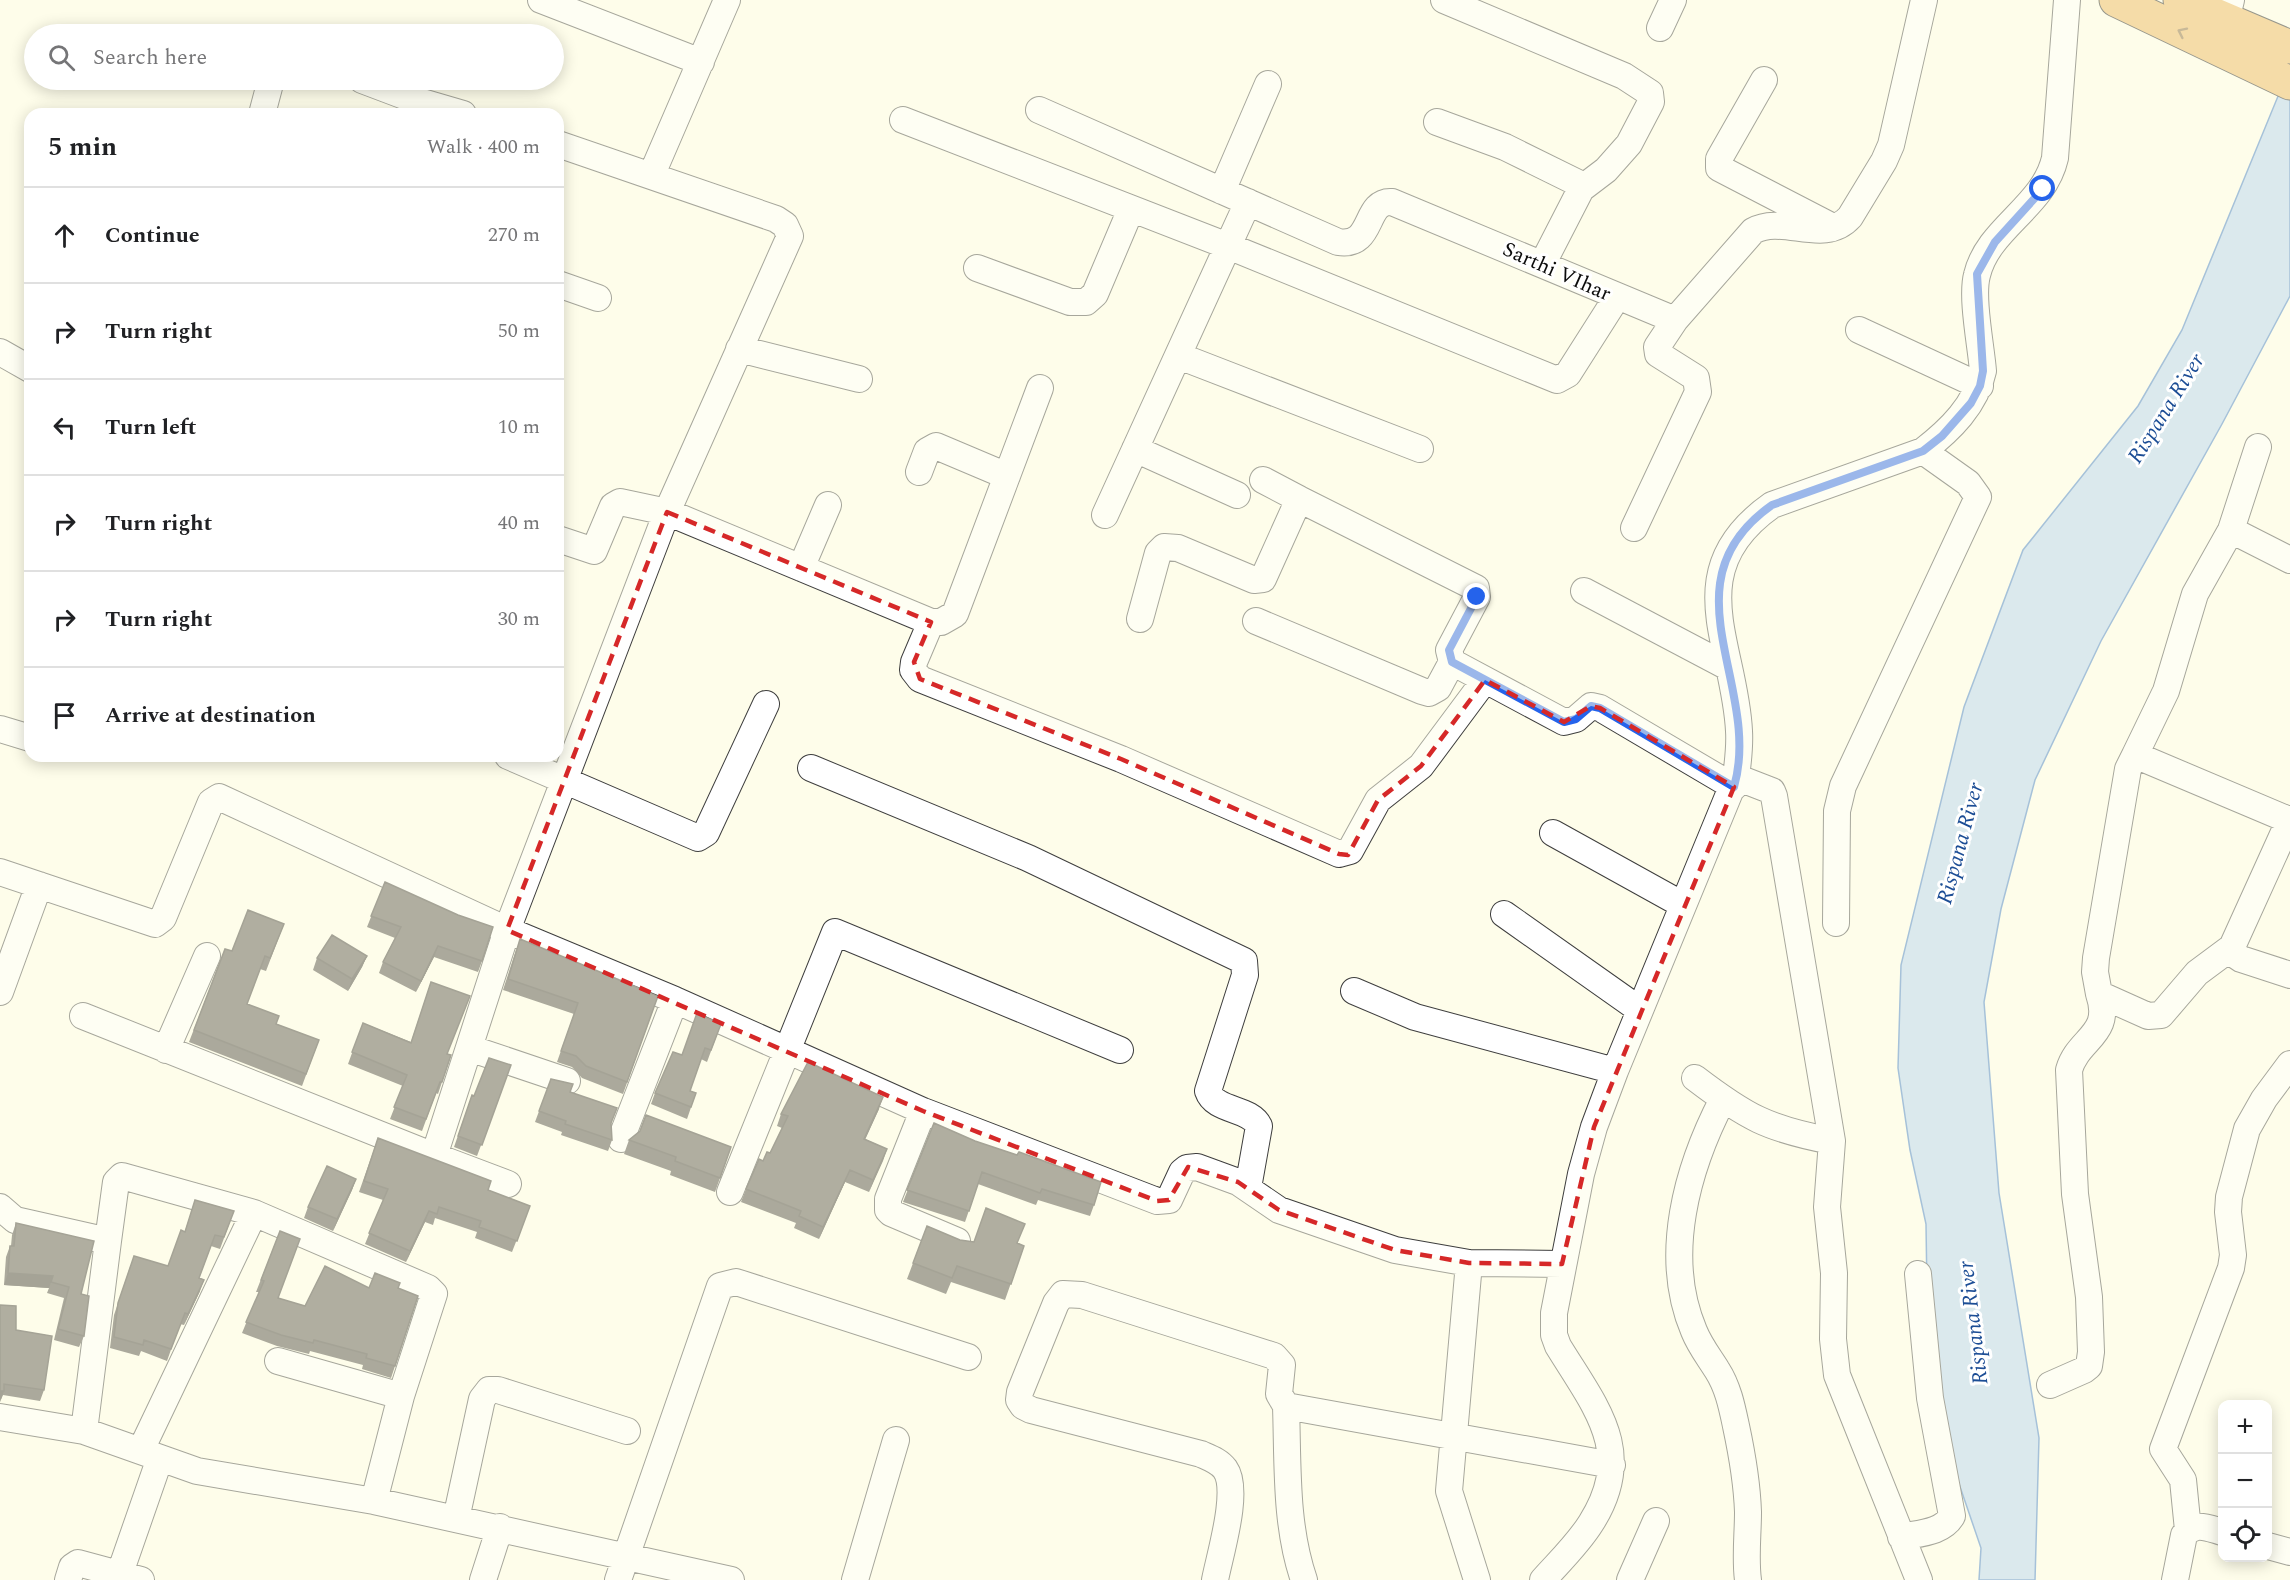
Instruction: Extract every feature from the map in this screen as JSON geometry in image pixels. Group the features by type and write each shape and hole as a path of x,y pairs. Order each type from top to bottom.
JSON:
{"highway":[{"path":"2116,0 2288,38"},
{"path":"2180,0 2232,25 2282,79"}],"street":[{"path":"541,0 701,62"},
{"path":"652,174 727,0"},
{"path":"1444,0 1624,76 1646,88 1651,102 1629,144 1606,170 1584,186 1543,263"},
{"path":"1660,28 1673,0"},
{"path":"1634,528 1698,392 1696,378 1658,354 1657,347 1675,320 1753,231 1771,225 1827,231 1850,217 1884,161 1897,125 1924,0"},
{"path":"1543,1580 1590,1525 1611,1483 1612,1464 1605,1427 1554,1335 1562,1264 1586,1153 1615,1071 1735,782 1739,730 1719,618 1719,584 1725,560 1737,537 1753,519 1772,505 1923,451 1955,422 1980,386 1983,371 1977,274 1995,242 2043,189 2051,175 2055,158 2067,0"},
{"path":"1764,80 1719,159 1719,168 1834,228"},
{"path":"1222,191 1268,84"},
{"path":"264,108 268,90"},
{"path":"381,90 413,107"},
{"name":"Sarthi VIhar","path":"1039,110 1338,242 1347,243 1362,235 1382,203 1392,202 1543,263 1617,297 1675,320"},
{"path":"903,120 1228,246 1557,380 1568,374 1617,297"},
{"path":"1437,122 1505,147 1584,186"},
{"path":"434,1156 507,930 566,781 667,512 789,241 789,231 776,219 652,174 564,146"},
{"path":"1105,515 1248,202"},
{"path":"977,268 1070,302 1086,302 1095,294 1131,209"},
{"path":"564,286 598,298"},
{"path":"1859,330 1980,386"},
{"path":"739,349 859,379"},
{"path":"0,352 24,359"},
{"path":"1179,356 1420,449"},
{"path":"564,541 594,551 617,502 667,512 931,622 940,622 955,615 1040,388"},
{"path":"919,472 927,451 936,447 1007,477"},
{"path":"2050,1385 2084,1370 2090,1360 2089,1297 2075,1194 2069,1070 2076,1054 2101,1024 2104,1008 2098,994 2096,958 2115,857 2124,787 2135,755 2166,691 2195,594 2231,530 2258,447"},
{"path":"1135,449 1237,495"},
{"path":"1836,923 1837,811 1841,793 1978,497 1968,483 1923,451"},
{"path":"1256,621 1429,693 1438,688 1452,662 1449,650 1477,597 1476,588 1263,480"},
{"path":"1140,619 1158,553 1164,547 1178,548 1259,581 1266,575 1299,499"},
{"path":"801,568 828,505"},
{"path":"2231,530 2290,561"},
{"path":"1584,591 1728,668"},
{"path":"931,622 914,662 913,670 920,679 1121,759 1338,854 1350,852 1378,800 1421,766 1485,680"},
{"path":"1452,662 1564,722 1576,719 1591,706 1600,708 1735,782 1772,791 1776,801 1832,1141 1827,1207 1834,1273 1833,1339 1837,1375 1919,1580"},
{"path":"522,762 694,838 702,837 766,704"},
{"path":"0,729 24,736"},
{"path":"2098,994 2155,1017 2166,1012 2197,973 2232,947 2290,820 2135,755"},
{"path":"811,768 1028,858 1244,961 1245,975 1208,1091 1214,1101 1252,1118 1259,1126 1248,1188"},
{"path":"0,872 151,924 157,923 163,918 211,802 219,797 507,930 675,1000 923,1111 1157,1201 1169,1200 1182,1172 1192,1167 1248,1188 1262,1201 1279,1210 1413,1255 1469,1263 1562,1264"},
{"path":"1553,833 1683,905"},
{"path":"0,992 39,885"},
{"path":"1504,914 1640,1010"},
{"path":"730,1192 832,936 838,932 1120,1050"},
{"path":"2232,947 2235,955 2241,959 2290,975"},
{"path":"166,1050 207,956"},
{"path":"1354,991 1415,1017 1615,1071"},
{"path":"621,1139 675,1000"},
{"path":"83,1016 508,1184"},
{"path":"469,1048 567,1081"},
{"path":"2188,1530 2183,1480 2163,1449 2231,1268 2233,1255 2228,1212 2229,1197 2247,1130 2264,1099 2290,1064"},
{"path":"1695,1078 1761,1123 1790,1133 1832,1141"},
{"path":"1723,1099 1704,1135 1689,1181 1680,1241 1679,1276 1688,1316 1701,1346 1723,1381 1736,1427 1746,1484 1748,1580"},
{"path":"923,1111 888,1199 888,1210 960,1242"},
{"path":"84,1431 116,1182 122,1176 254,1213 432,1291 434,1301 401,1396 374,1501"},
{"path":"0,1207 15,1220 108,1241"},
{"path":"68,1580 72,1566 78,1563 130,1576 150,1454 254,1213"},
{"path":"1469,1263 1449,1491 1477,1580"},
{"path":"1901,1537 1939,1528 1948,1523 1952,1516 1930,1398 1918,1274"},
{"path":"623,1569 716,1292 724,1284 735,1282 968,1357"},
{"path":"1215,1580 1231,1493 1229,1477 1217,1461 1201,1454 1023,1407 1019,1400 1024,1381 1056,1304 1063,1294 1073,1292 1274,1356 1282,1365 1279,1394 1286,1406 1292,1535 1304,1580"},
{"path":"278,1361 401,1396"},
{"path":"456,1519 482,1399 489,1390 498,1390 627,1431"},
{"path":"1286,1406 1454,1438 1612,1464"},
{"path":"0,1418 84,1431 197,1471 374,1501 500,1527 623,1569 731,1580"},
{"path":"855,1580 896,1440"},
{"path":"1630,1580 1656,1521"},
{"path":"2175,1580 2184,1536 2188,1530 2200,1526 2218,1531"},
{"path":"483,1580 500,1527"},
{"path":"2272,1547 2290,1552"}],"highlighted area":[{"path":"667,512 931,622 914,662 920,679 1121,759 1339,854 1348,855 1378,800 1421,766 1485,680 1564,722 1591,706 1600,708 1734,787 1594,1127 1562,1264 1469,1263 1395,1250 1279,1210 1238,1182 1188,1167 1169,1200 1157,1201 923,1111 507,930"}],"water":[{"name":"Rispana River","path":"2290,67 2290,296 2222,424 2101,641 2035,780 2001,909 1984,1002 1999,1193 2039,1438 2035,1580 1979,1580 1981,1548 1943,1437 1927,1292 1926,1224 1910,1150 1898,1068 1901,965 1964,707 2023,550 2138,406 2182,330"}],"building":[{"path":"385,882 458,915 493,927 482,961 438,946 421,981 383,962 401,927 371,916"},
{"path":"248,910 284,924 270,958 265,956 247,1004 279,1016 276,1024 319,1040 306,1074 194,1030 225,949 232,951"},
{"path":"332,935 367,956 352,979 317,958"},
{"path":"520,939 658,996 627,1082 586,1066 576,1056 561,1051 578,1003 508,979"},
{"path":"431,982 470,996 447,1054 451,1055 442,1082 440,1082 426,1119 394,1107 407,1075 352,1052 363,1023 411,1043"},
{"path":"697,1013 721,1024 711,1050 705,1048 690,1091 696,1093 691,1107 655,1093 673,1052 682,1055"},
{"path":"489,1058 511,1065 482,1145 458,1136 472,1095 474,1096"},
{"path":"808,1062 883,1097 864,1139 887,1149 873,1180 850,1170 823,1227 799,1216 801,1211 746,1189 759,1159 763,1161 767,1152 770,1153 788,1116 781,1114"},
{"path":"551,1079 573,1084 570,1092 617,1108 611,1123 612,1140 565,1124 566,1121 539,1111"},
{"path":"646,1115 731,1147 720,1178 675,1161 676,1157 629,1140 640,1131"},
{"path":"934,1123 975,1141 1017,1155 1019,1152 1101,1182 1094,1205 1042,1189 1040,1193 982,1172 969,1211 907,1190"},
{"path":"378,1138 491,1181 488,1190 530,1206 517,1241 479,1227 481,1221 439,1207 437,1214 429,1211 410,1251 369,1233 388,1189 364,1181"},
{"path":"327,1166 356,1179 337,1219 308,1207"},
{"path":"195,1200 234,1211 224,1237 215,1235 199,1278 204,1280 188,1314 185,1313 171,1349 144,1340 143,1345 114,1337 118,1303 134,1256 168,1266 181,1230 185,1232"},
{"path":"986,1208 1025,1224 1017,1243 1024,1246 1011,1284 957,1266 952,1278 913,1263 927,1226 960,1240 974,1242"},
{"path":"16,1223 94,1241 81,1294 89,1296 84,1336 58,1329 69,1287 51,1282 53,1276 8,1273 10,1246 14,1246"},
{"path":"280,1231 300,1239 278,1298 305,1306 325,1266 369,1288 375,1273 400,1283 398,1288 418,1296 395,1366 366,1358 367,1354 314,1340 313,1343 281,1335 246,1322 264,1281 261,1280"},
{"path":"0,1305 16,1306 16,1330 52,1336 44,1390 4,1384 4,1391 0,1391"}],"route":[{"path":"1477,597 1449,650 1452,662 1564,722 1576,719 1591,706 1596,706 1734,787 1739,730 1719,618 1719,584 1725,560 1737,537 1753,519 1772,505 1923,451 1955,422 1971,403 1980,386 1983,371 1976,288 1977,274 1984,257 1995,242 2043,189"}]}
